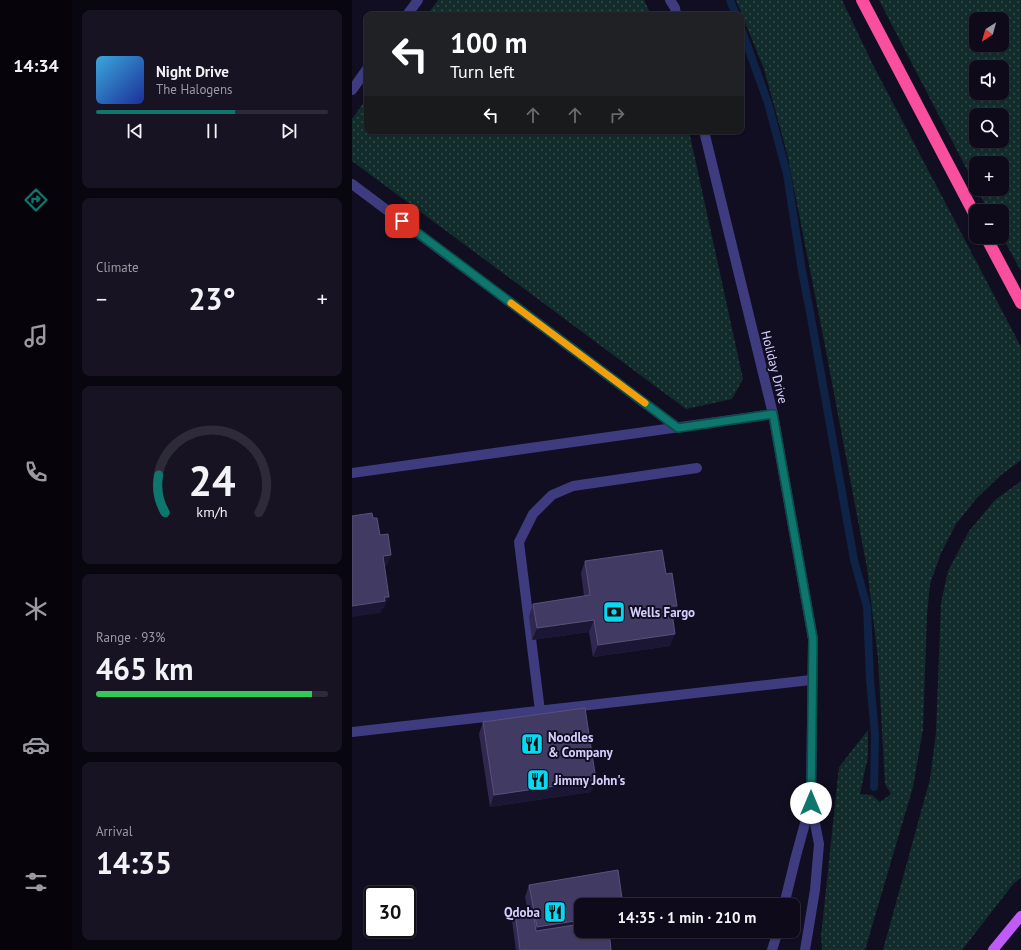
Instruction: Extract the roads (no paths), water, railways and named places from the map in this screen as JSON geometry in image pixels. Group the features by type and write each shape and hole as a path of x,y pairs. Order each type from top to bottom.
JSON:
{"highway":[{"path":"862,0 969,204"},
{"path":"990,244 1021,304"}],"main road":[{"path":"993,950 1021,916"}],"street":[{"path":"409,12 418,0"},
{"path":"670,0 676,12"},
{"path":"352,90 364,73"},
{"name":"Holiday Drive","path":"705,134 773,414 813,639 811,680 811,803 819,844 815,890 806,950"},
{"path":"352,184 678,428"},
{"path":"352,473 773,414"},
{"path":"540,711 519,542 533,514 552,495 573,486 697,468"},
{"path":"352,732 811,680"},
{"name":"Holiday Drive","path":"786,898 811,803"},
{"path":"772,950 776,938"}],"waterway":[{"path":"730,0 735,12"},
{"path":"744,36 768,103 787,174 802,271 854,560 867,607 870,680 875,735 874,787"}],"place":[{"name":"Wells Fargo","path":"614,612"},
{"name":"Noodles & Company","path":"532,744"},
{"name":"Jimmy John's","path":"538,780"},
{"name":"Qdoba","path":"555,912"}]}
